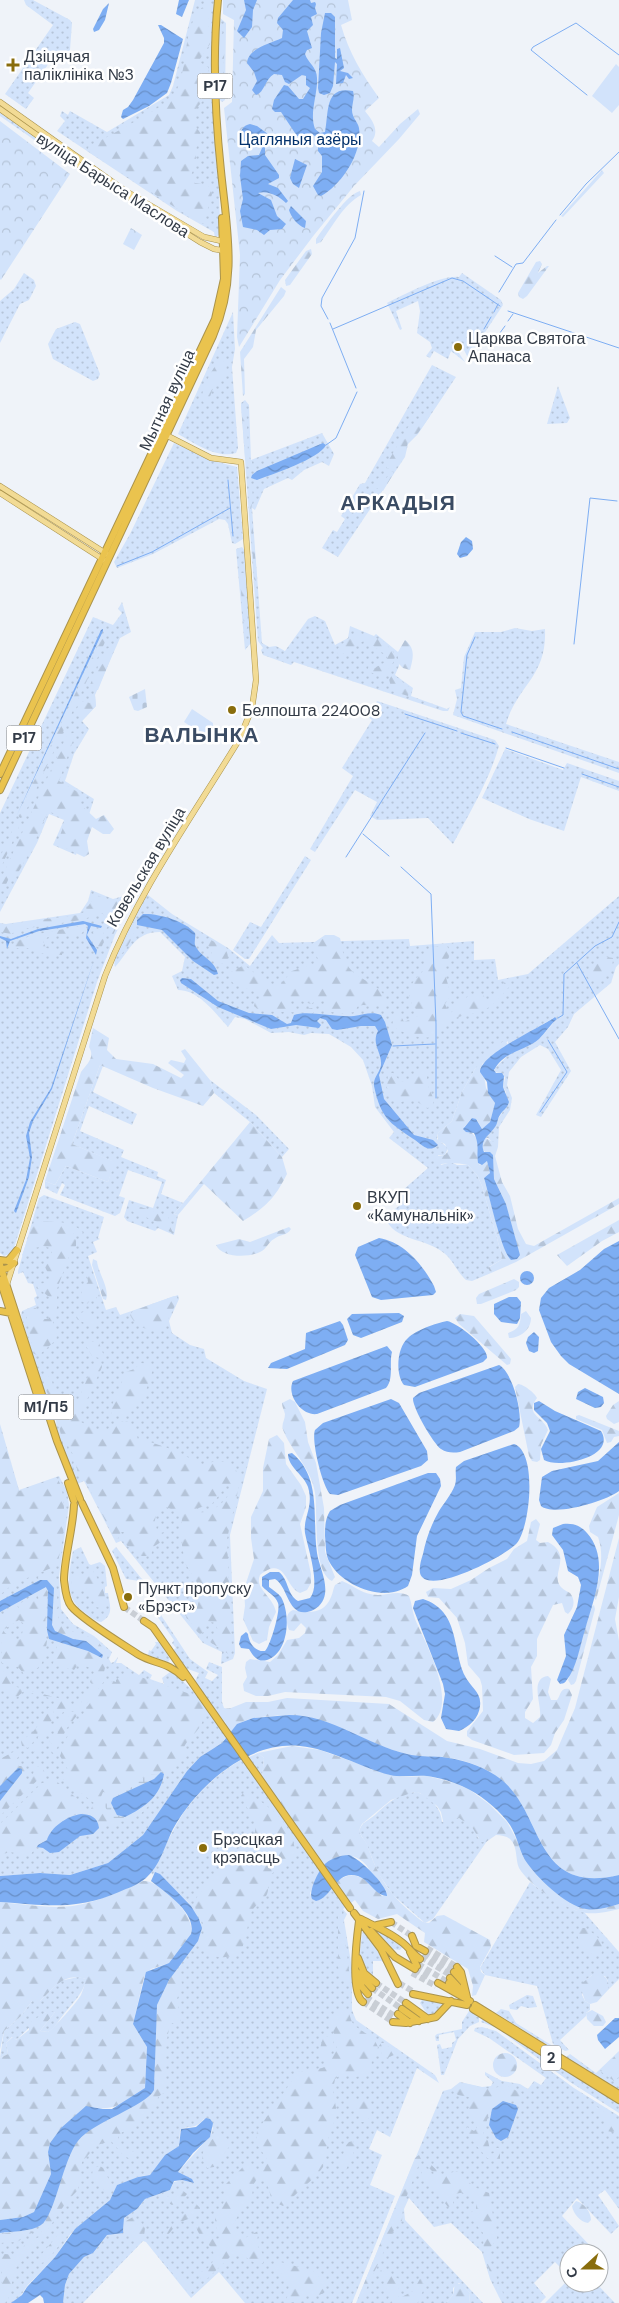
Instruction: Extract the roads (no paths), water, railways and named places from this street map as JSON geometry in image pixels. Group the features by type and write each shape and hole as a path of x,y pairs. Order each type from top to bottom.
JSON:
{"highway":[{"name":"Р17","path":"218,0 215,66 226,247"},
{"name":"Мытная вуліца","path":"0,774 164,434 214,320 223,286 226,247"},
{"name":"Мытная вуліца","path":"0,790 105,557"},
{"path":"0,1260 8,1260 17,1250"},
{"path":"1,1269 14,1263"},
{"name":"М1/П5","path":"1,1269 29,1362 78,1502 113,1568 124,1607"},
{"name":"М1/П5","path":"0,1280 11,1313 16,1337 29,1362"},
{"path":"0,1311 11,1313"},
{"name":"М1/П5","path":"78,1502 64,1580 70,1604 78,1612 131,1650 174,1668 199,1694"},
{"name":"М1/П5","path":"144,1621 153,1627 360,1921"},
{"path":"360,1921 377,1925 419,1957"},
{"path":"360,1921 395,1956 419,1957"},
{"path":"360,1921 356,1963 357,1987 369,1993"},
{"path":"360,1921 381,1949 397,1979"},
{"path":"360,1921 359,1962 369,1993"},
{"path":"377,1925 390,1922"},
{"path":"412,1936 419,1957"},
{"path":"408,1948 419,1957"},
{"path":"356,1963 369,1993"},
{"path":"357,1976 369,1993"},
{"path":"437,1984 452,1976"},
{"path":"452,1976 465,1985 470,2003"},
{"path":"452,1976 470,2003"},
{"name":"2","path":"417,1993 470,2003 619,2094"},
{"path":"417,2021 399,2013 417,2021 440,2014 452,2000"},
{"name":"2","path":"470,2003 619,2100"}],"main road":[{"name":"вуліца Барыса Маслова","path":"0,102 124,190 204,237 226,247"},
{"name":"вуліца Барыса Маслова","path":"0,109 122,194 200,242 214,249 226,247"},
{"name":"Ковельская вуліца","path":"7,1284 105,976 117,946 141,899 239,740 252,708 255,695 255,666 241,462 211,458 164,434"},
{"path":"0,486 105,557"},
{"path":"0,493 105,557"}],"water":[{"path":"179,0 189,0 182,17 176,14"},
{"path":"244,0 257,0 253,10 252,27 244,38 237,31 246,10"},
{"path":"293,0 310,0 311,3 315,2 316,4 317,14 311,17 313,25 307,31 312,48 307,50 305,54 317,74 313,110 315,129 320,133 325,132 332,96 344,90 353,91 352,113 359,128 358,148 349,167 336,184 321,196 318,195 313,186 322,172 322,156 318,151 318,138 313,135 297,136 281,112 275,112 272,109 274,100 284,85 288,86 299,99 303,99 310,88 306,85 306,76 302,75 289,84 285,82 282,75 274,74 256,95 252,90 257,81 254,72 247,63 248,58 255,50 282,38 283,30 277,23 278,18"},
{"path":"109,3 105,20 99,30 94,32 93,29 103,9"},
{"path":"325,13 331,13 335,17 335,58 337,59 337,49 340,48 344,68 340,71 348,73 353,78 349,79 346,75 343,83 336,84 337,64 335,62 333,86 330,93 324,95 319,93 318,88 321,33"},
{"path":"158,25 183,39 171,83 167,93 149,106 123,119 121,117 123,110 133,100 164,43 164,38"},
{"path":"250,124 257,126 268,134 269,140 265,145 265,155 279,175 279,178 268,184 278,188 288,201 286,203 269,193 258,193 271,200 277,216 286,224 282,229 270,230 264,235 257,230 243,227 240,211 243,199 240,176 241,161 248,156 259,155 262,148 259,145 244,148 239,144 241,131"},
{"path":"295,159 307,165 299,188 293,184 290,178"},
{"path":"291,206 306,221 305,228 293,218 289,210"},
{"path":"323,443 326,445 322,450 305,461 257,480 251,478 257,471"},
{"path":"466,537 472,541 473,549 467,556 460,558 457,554 461,542"},
{"path":"103,629 103,631 16,817 101,630"},
{"path":"143,914 171,919 191,929 195,933 197,949 214,965 218,974 214,975 193,961 162,930 137,925 137,920"},
{"path":"83,921 102,926 101,928 91,926 87,935 97,950 96,955 86,938 88,926 85,924 39,931 10,941 7,949 6,941 0,938 0,936 11,939 38,929"},
{"path":"94,960 52,1089 33,1121 29,1133 32,1157 29,1177 16,1213 14,1211 26,1180 30,1158 26,1136 30,1122 51,1088"},
{"path":"182,978 191,979 218,1001 249,1013 272,1015 287,1024 291,1023 294,1015 300,1014 354,1016 371,1013 381,1015 392,1045 379,1075 384,1099 414,1135 433,1140 438,1145 429,1149 423,1146 393,1124 383,1113 374,1086 381,1065 376,1044 378,1031 375,1026 337,1030 332,1029 326,1020 320,1018 317,1021 321,1025 319,1028 296,1025 271,1029 218,1007 181,983 180,980"},
{"path":"555,1017 557,1019 539,1039 503,1059 494,1070 496,1073 502,1073 504,1076 503,1087 509,1102 499,1116 495,1127 485,1138 483,1148 484,1152 490,1152 493,1155 494,1179 506,1204 520,1255 517,1259 511,1260 507,1255 499,1234 484,1178 490,1173 487,1161 482,1165 478,1163 476,1137 474,1133 466,1132 463,1129 472,1118 476,1119 482,1129 490,1122 495,1103 488,1093 487,1082 480,1072 483,1065 490,1057 512,1042"},
{"path":"379,1238 397,1244 412,1256 434,1286 436,1292 433,1295 381,1300 372,1297 355,1255 358,1247"},
{"path":"619,1241 619,1394 569,1364 561,1356 551,1342 539,1310 541,1298 549,1288 580,1270 604,1249"},
{"path":"524,1271 530,1271 534,1278 530,1285 524,1285 520,1281 520,1275"},
{"path":"509,1297 517,1297 521,1302 520,1318 517,1324 501,1322 494,1314 494,1304"},
{"path":"399,1313 404,1316 402,1322 361,1338 353,1335 347,1319 352,1314"},
{"path":"340,1321 348,1340 345,1345 287,1369 268,1368 271,1363 305,1349 306,1333"},
{"path":"447,1321 472,1336 483,1348 487,1358 483,1362 415,1387 404,1385 399,1374 398,1361 404,1342 421,1330"},
{"path":"534,1332 539,1337 538,1351 534,1353 529,1351 526,1343 528,1337"},
{"path":"387,1346 392,1352 391,1376 386,1388 317,1414 306,1412 297,1404 291,1387 293,1381"},
{"path":"499,1365 508,1375 515,1393 518,1403 519,1427 514,1431 460,1452 450,1452 441,1449 424,1425 413,1398 419,1393"},
{"path":"585,1388 603,1397 604,1403 601,1407 595,1408 576,1399 578,1392"},
{"path":"391,1399 399,1403 427,1451 428,1460 421,1466 338,1495 330,1494 318,1462 315,1430 323,1423"},
{"path":"539,1401 555,1411 601,1431 604,1440 601,1448 584,1459 573,1462 561,1463 544,1460 541,1449 550,1431 547,1423 534,1410 534,1403"},
{"path":"619,1442 619,1491 592,1503 568,1509 548,1509 541,1506 539,1500 542,1477 552,1471 598,1461"},
{"path":"514,1444 522,1450 529,1475 528,1507 522,1534 517,1543 498,1556 467,1572 436,1581 425,1579 420,1573 421,1561 431,1527 455,1485 456,1467 464,1461"},
{"path":"292,1453 308,1474 312,1486 317,1553 324,1578 325,1594 319,1606 311,1611 303,1612 297,1610 289,1601 280,1583 275,1579 269,1580 269,1587 281,1597 284,1604 287,1623 286,1632 280,1650 274,1656 267,1660 258,1660 249,1649 241,1648 239,1644 241,1636 246,1632 253,1646 258,1650 265,1651 272,1636 279,1607 277,1600 262,1586 262,1577 270,1572 279,1572 285,1579 292,1595 298,1601 310,1598 313,1592 313,1567 305,1533 310,1494 306,1483 289,1459 288,1454"},
{"path":"428,1473 436,1473 440,1479 441,1486 417,1536 412,1575 408,1586 388,1593 376,1592 365,1590 344,1579 330,1563 326,1553 325,1526 330,1511 340,1505"},
{"path":"563,1524 576,1525 587,1533 598,1555 599,1568 595,1593 576,1663 570,1676 564,1683 560,1684 557,1680 566,1656 564,1635 577,1607 581,1585 578,1577 568,1571 563,1550 552,1535 553,1528"},
{"path":"40,1580 47,1580 54,1588 52,1625 55,1631 73,1639 86,1641 103,1655 102,1658 88,1651 49,1639 47,1630 48,1591 46,1587 0,1612 0,1601"},
{"path":"423,1599 435,1605 443,1612 449,1622 465,1676 479,1697 480,1706 476,1718 459,1731 446,1729 441,1718 445,1694 443,1684 413,1608 415,1601"},
{"path":"289,1715 305,1716 335,1725 392,1750 420,1756 456,1759 489,1771 511,1789 523,1807 542,1845 554,1861 569,1873 590,1878 619,1875 619,1904 598,1909 586,1909 578,1907 561,1897 536,1874 525,1860 510,1825 502,1815 487,1801 465,1787 433,1777 390,1775 367,1768 334,1754 300,1746 280,1746 261,1751 243,1759 210,1783 183,1813 173,1829 155,1868 146,1878 136,1884 103,1898 74,1904 46,1905 0,1902 0,1876 40,1873 70,1875 108,1863 143,1835 187,1771 200,1757 222,1743 237,1724 253,1718"},
{"path":"18,1768 22,1769 22,1773 0,1801 0,1786"},
{"path":"161,1772 164,1774 159,1789 145,1805 125,1817 117,1815 111,1803 113,1798 154,1779"},
{"path":"81,1814 90,1816 97,1821 99,1828 93,1834 80,1836 59,1852 50,1853 43,1848 37,1847 47,1840 60,1823 70,1817"},
{"path":"349,1855 354,1857 372,1873 383,1886 387,1896 379,1893 362,1878 351,1875 345,1876 322,1898 316,1901 312,1899 312,1887 323,1866 335,1858"},
{"path":"155,1872 160,1874 191,1906 202,1928 198,1941 169,1980 157,2005 154,2090 141,2102 95,2127 78,2141 68,2160 51,2211 41,2225 27,2230 0,2233 0,2220 23,2217 34,2212 51,2174 48,2152 50,2143 61,2128 86,2106 112,2109 145,2088 147,2047 133,2024 146,1972 169,1963 191,1934 192,1926 185,1911 151,1881"},
{"path":"615,2018 619,2018 619,2037 605,2049 598,2040 597,2035"},
{"path":"503,2101 516,2105 518,2109 508,2137 501,2141 496,2138 489,2125 492,2109"},
{"path":"206,2118 210,2119 213,2123 210,2137 193,2153 178,2172 192,2179 194,2183 182,2180 174,2181 170,2190 145,2199 137,2209 124,2218 123,2233 107,2235 93,2253 84,2257 69,2274 65,2285 63,2303 44,2303 40,2295 28,2303 11,2303 22,2295 55,2257 75,2229 110,2200 117,2185 138,2177 150,2175 165,2155 179,2146 181,2129 196,2127"}],"waterway":[{"path":"587,95 531,50 533,47 576,23 619,55"},
{"path":"560,215 586,184 619,152"},
{"path":"328,319 321,306 322,298 355,238 364,191"},
{"path":"499,292 516,264 523,263 556,220"},
{"path":"495,256 512,267"},
{"path":"333,329 452,278 463,281 500,306"},
{"path":"494,312 498,304"},
{"path":"508,311 619,348"},
{"path":"508,321 513,314"},
{"path":"484,329 491,317"},
{"path":"330,323 356,388"},
{"path":"494,341 505,326"},
{"path":"326,445 336,438 357,392"},
{"path":"228,480 233,536"},
{"path":"574,644 590,498 617,501"},
{"path":"117,566 152,552 230,508"},
{"path":"475,637 467,655 461,712 463,716 502,729"},
{"path":"405,714 457,731"},
{"path":"512,732 619,769"},
{"path":"346,857 425,733"},
{"path":"461,733 495,744"},
{"path":"506,748 564,768"},
{"path":"582,774 619,787"},
{"path":"363,834 389,856"},
{"path":"401,867 431,894 436,1024 436,1098"},
{"path":"558,1018 563,1015 564,974 595,946 612,937 619,922"},
{"path":"577,963 619,1039"},
{"path":"540,1112 567,1072 548,1040"},
{"path":"393,1046 435,1044"}],"tunnel":[{"path":"124,1607 144,1621"},
{"path":"391,1922 412,1936"},
{"path":"427,1948 457,1967"},
{"path":"424,1953 454,1972"},
{"path":"421,1957 452,1976"},
{"path":"418,1964 449,1983"},
{"path":"415,1969 430,1978"},
{"path":"412,1973 436,1986"},
{"path":"376,1983 406,2003"},
{"path":"399,1983 414,1992"},
{"path":"372,1988 402,2009"},
{"path":"366,1997 396,2017"},
{"path":"363,2002 393,2022"}],"place":[{"name":"Дзіцячая паліклініка №3","path":"13,65"},
{"name":"Царква Святога Апанаса","path":"458,347"},
{"name":"Белпошта 224008","path":"232,710"},
{"name":"ВКУП «Камунальнік»","path":"357,1206"},
{"name":"Пункт пропуску «Брэст»","path":"128,1597"},
{"name":"Брэсцкая крэпасць","path":"203,1848"}],"district":[{"name":"АРКАДЫЯ","path":"398,503"},
{"name":"ВАЛЫНКА","path":"202,735"}],"park label":[{"name":"Цагляныя азёры","path":"300,139"}]}
